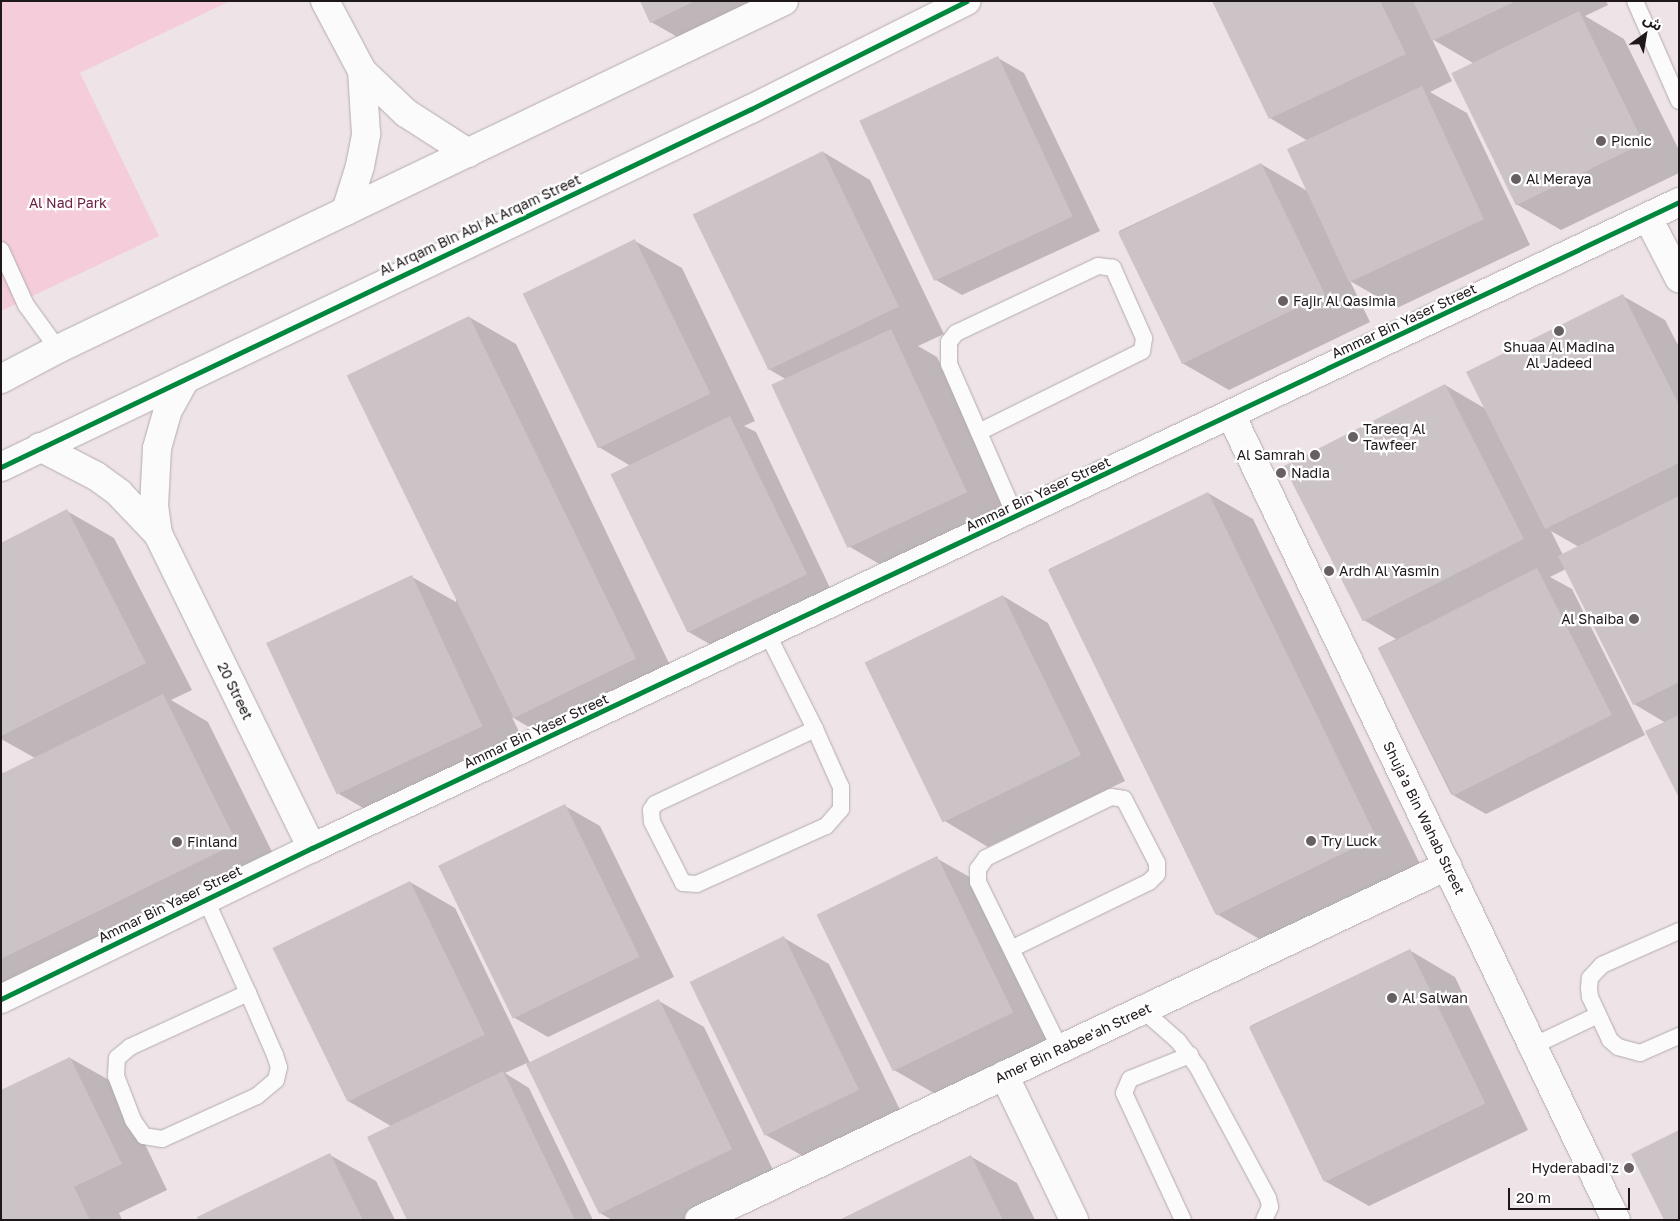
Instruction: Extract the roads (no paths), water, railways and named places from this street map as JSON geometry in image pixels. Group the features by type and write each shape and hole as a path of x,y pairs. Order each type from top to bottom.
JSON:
{"street":[{"path":"325,1 362,71 406,113 468,153"},
{"path":"1,379 58,349 784,1"},
{"name":"Al Arqam Bin Abi Al Arqam Street","path":"1,467 40,446 185,379 742,113 967,1"},
{"path":"346,211 360,166 366,134 362,71"},
{"name":"Ammar Bin Yaser Street","path":"1,999 312,848 768,635 1679,202"},
{"path":"1648,218 1679,278"},
{"name":"20 Street","path":"158,534 154,506 157,448 167,412 185,379"},
{"name":"Shuja'a Bin Wahab Street","path":"1231,415 1616,1220"},
{"name":"20 Street","path":"40,446 96,476 126,500 158,534 312,848"},
{"name":"Amer Bin Rabee'ah Street","path":"698,1220 1447,866"},
{"path":"1004,1075 1074,1220"}],"lane":[{"path":"1635,1 1679,102"},
{"path":"1,250 26,305 58,349"},
{"path":"979,432 1142,350 1144,338 1112,268 1098,266 956,333 948,342 946,353 979,432 1016,517"},
{"path":"768,635 815,729 842,787 841,809 836,819 697,884 683,883 652,822 651,810 655,804 815,729"},
{"path":"1013,948 1149,882 1157,874 1157,863 1124,799 1111,797 981,863 978,882 1013,948 1060,1049"},
{"path":"206,900 248,993 275,1055 278,1067 276,1080 257,1096 162,1139 144,1136 132,1120 116,1076 117,1058 130,1047 248,993"},
{"path":"1679,931 1595,971 1589,988 1598,1015 1610,1040 1630,1052 1650,1050 1679,1036"},
{"path":"1143,1010 1165,1027 1190,1055 1268,1198 1270,1207 1264,1220"},
{"path":"1533,1046 1598,1015"},
{"path":"1183,1220 1124,1094 1130,1079 1190,1055"}],"place":[{"name":"Picnic","path":"1601,141"},
{"name":"Al Meraya","path":"1516,179"},
{"name":"Fajir Al Qasimia","path":"1283,301"},
{"name":"Shuaa Al Madina Al Jadeed","path":"1559,331"},
{"name":"Tareeq Al Tawfeer","path":"1353,437"},
{"name":"Al Samrah","path":"1315,455"},
{"name":"Nadia","path":"1281,473"},
{"name":"Ardh Al Yasmin","path":"1329,571"},
{"name":"Al Shaiba","path":"1634,619"},
{"name":"Try Luck","path":"1311,841"},
{"name":"Finland","path":"177,842"},
{"name":"Al Salwan","path":"1392,998"},
{"name":"Hyderabadi'z","path":"1629,1168"}],"park label":[{"name":"Al Nad Park","path":"68,203"}]}
